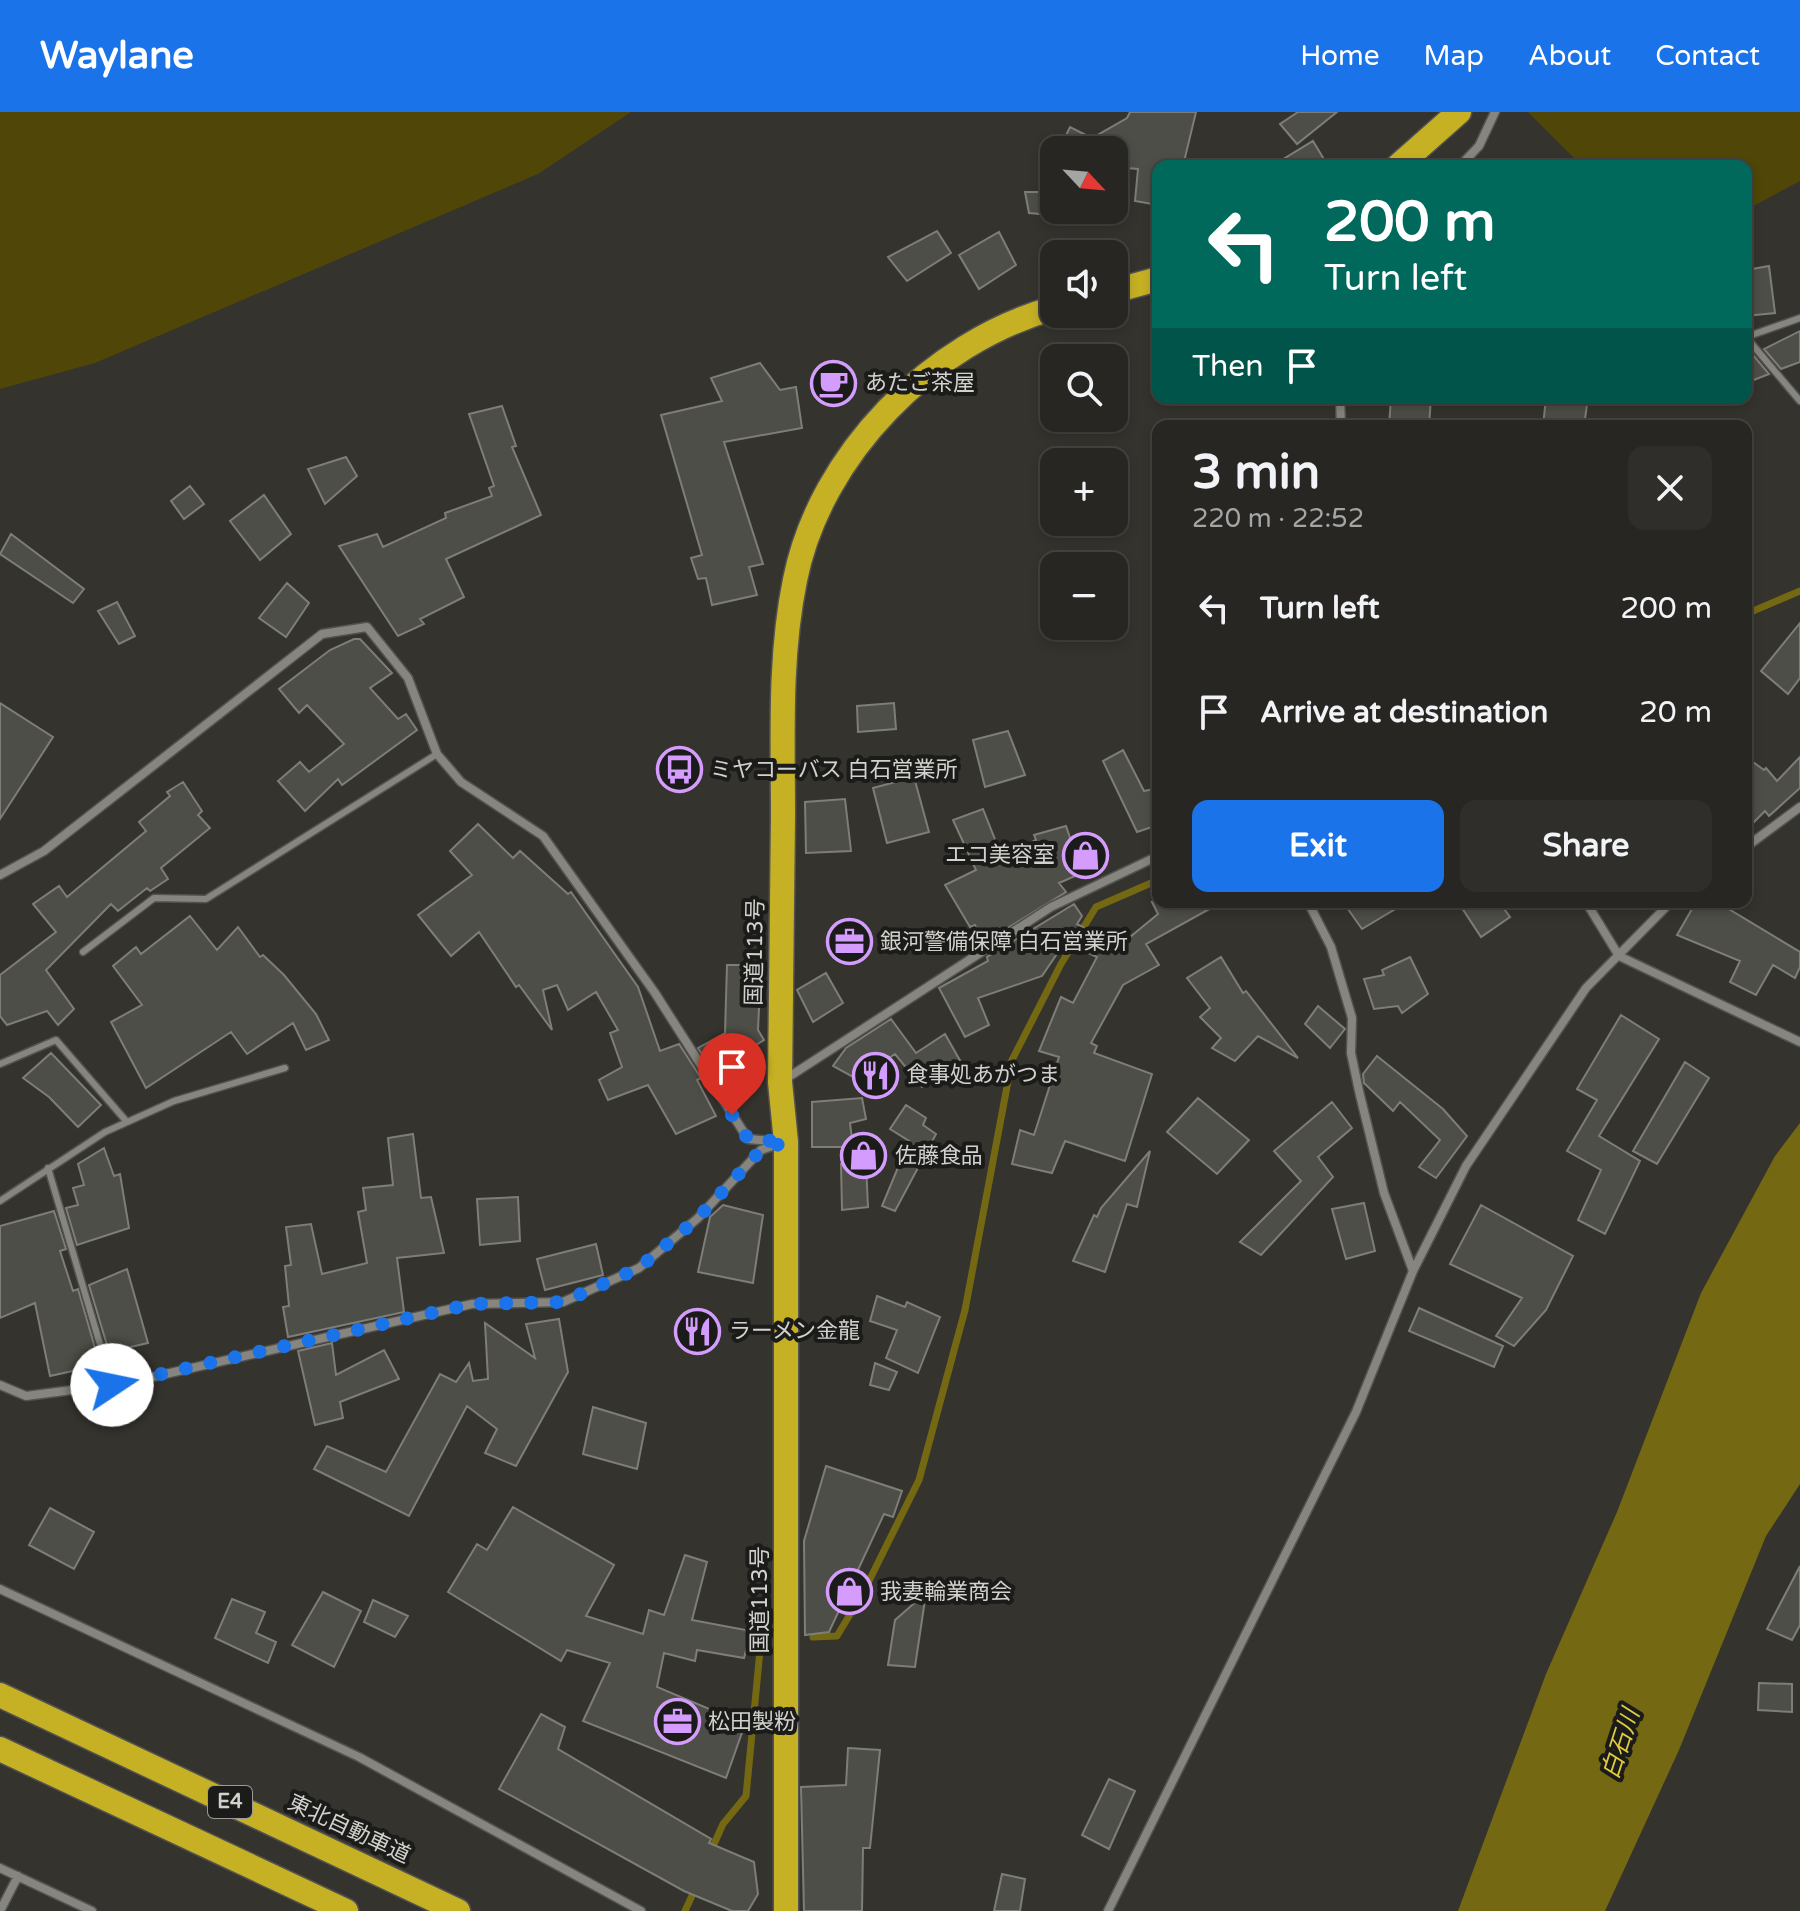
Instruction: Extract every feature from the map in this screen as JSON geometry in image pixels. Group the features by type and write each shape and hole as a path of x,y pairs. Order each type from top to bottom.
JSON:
{"highway":[{"path":"1405,160 1459,112"},
{"path":"1128,287 1152,281"},
{"name":"国道113号","path":"786,1911 786,1142 780,1082 784,650 795,578 817,511 847,460 888,410 938,365 986,335 1040,314"},
{"name":"東北自動車道","path":"0,1695 458,1911"},
{"name":"E4","path":"0,1749 346,1911"}],"street":[{"path":"1466,160 1479,146 1495,112"},
{"path":"0,875 44,851 322,634 367,627 408,678 437,754 461,782 543,836 655,993 748,1139 786,1142"},
{"path":"1752,843 1800,807"},
{"path":"780,1082 1051,907 1152,859"},
{"path":"1311,908 1331,947 1352,1018 1351,1053 1359,1091 1384,1193 1413,1271"},
{"path":"1590,908 1619,956 1800,1042"},
{"path":"1108,1911 1356,1412 1413,1271 1482,1141 1586,988 1665,908"},
{"path":"0,1385 26,1396 112,1385 472,1304 563,1302 639,1268 698,1218 761,1150 786,1142"},
{"path":"0,1589 359,1757 641,1911"},
{"path":"0,1868 92,1911"},
{"path":"0,1911 18,1876"}],"lane":[{"path":"1752,335 1800,318"},
{"path":"1752,344 1800,401"},
{"path":"83,952 154,898 206,899 437,754"},
{"path":"0,1064 56,1040 127,1122"},
{"path":"0,1201 105,1132 174,1101 285,1068"},
{"path":"48,1168 112,1385"}],"shaded area":[{"path":"0,112 631,112 538,174 95,363 0,389"},
{"path":"1528,112 1800,112 1800,181 1752,207 1752,160 1576,160"}],"water":[{"name":"白石川","path":"1800,1123 1800,1484 1766,1536 1679,1750 1605,1911 1458,1911 1546,1674 1617,1512 1701,1293 1775,1156"}],"building":[{"path":"1130,112 1196,112 1184,160 1152,160 1152,204 1135,201 1138,169 1128,168 1128,136 1096,136 1127,118"},
{"path":"1298,112 1337,112 1297,144 1280,124"},
{"path":"1070,127 1088,136 1066,136"},
{"path":"1313,141 1324,160 1282,160"},
{"path":"1025,192 1040,192 1040,214 1029,213"},
{"path":"937,231 951,253 907,281 888,257"},
{"path":"999,232 1016,265 979,289 959,255"},
{"path":"1769,266 1775,313 1752,315 1752,269"},
{"path":"1800,331 1800,362 1781,369 1764,349"},
{"path":"1752,355 1769,374 1752,381"},
{"path":"760,363 780,390 796,387 802,428 724,442 763,564 749,567 757,595 712,605 706,578 698,579 691,558 702,555 661,415 722,401 711,378"},
{"path":"1391,404 1431,404 1429,420 1389,420"},
{"path":"1545,404 1587,404 1585,420 1544,420"},
{"path":"502,406 516,446 512,447 541,515 446,559 464,597 420,619 424,624 398,636 339,546 377,534 383,547 446,518 445,513 492,496 489,488 494,486 469,414"},
{"path":"346,457 357,476 325,504 308,469"},
{"path":"190,486 204,504 184,519 171,501"},
{"path":"264,495 291,534 260,560 230,521"},
{"path":"11,534 84,589 73,603 0,554"},
{"path":"287,583 309,603 286,637 259,618"},
{"path":"117,602 135,636 119,644 98,611"},
{"path":"1800,623 1800,678 1788,694 1761,671"},
{"path":"360,639 392,673 370,688 398,719 406,714 417,730 342,785 338,779 305,811 278,781 300,762 309,772 344,744 307,705 299,713 279,689 330,650"},
{"path":"0,703 53,737 0,819"},
{"path":"894,703 896,729 858,732 857,706"},
{"path":"1008,731 1025,775 985,787 973,740"},
{"path":"1123,750 1144,791 1152,789 1152,827 1137,832 1103,761"},
{"path":"1800,757 1800,788 1769,816 1765,811 1752,824 1752,761 1764,770 1766,768 1777,781"},
{"path":"914,777 929,832 887,843 873,788"},
{"path":"183,782 202,811 198,815 210,828 161,868 168,879 150,891 147,888 118,911 111,904 46,970 74,1009 58,1025 47,1011 7,1025 0,1016 0,975 56,932 33,904 59,886 67,897 146,831 139,822 170,796 167,792"},
{"path":"845,799 851,851 806,853 805,802"},
{"path":"983,809 1002,857 1036,840 1034,835 1066,826 1082,873 1059,883 1066,892 982,944 975,925 970,927 945,885 976,870 953,820"},
{"path":"478,824 513,858 520,851 568,894 571,892 638,987 660,1051 679,1044 701,1078 697,1080 716,1116 676,1134 648,1085 608,1100 599,1080 622,1067 610,1033 618,1030 596,992 568,1010 557,985 543,990 552,1030 519,985 516,987 479,932 451,956 418,915 472,875 450,851"},
{"path":"1074,904 1082,916 1077,924 1119,946 1158,914 1155,908 1211,908 1146,944 1159,965 1123,985 1091,1043 1097,1046 1094,1053 1152,1074 1125,1161 1065,1141 1052,1173 1012,1164 1020,1130 1034,1135 1059,1057 1039,1051 1061,997 1073,1003 1097,957 1065,942 1042,976 978,998 989,1025 965,1037 939,988 988,961 987,957"},
{"path":"1347,908 1397,908 1362,929"},
{"path":"1462,908 1503,908 1510,917 1481,937"},
{"path":"1693,908 1727,908 1800,952 1800,967 1795,978 1773,965 1756,995 1730,982 1740,961 1677,935"},
{"path":"190,916 217,950 238,927 260,957 263,955 284,975 316,1014 329,1040 306,1050 293,1023 247,1054 231,1032 146,1088 111,1022 142,1005 113,966 136,947 141,954"},
{"path":"1221,957 1243,993 1246,991 1298,1058 1258,1036 1235,1061 1212,1048 1221,1038 1200,1017 1210,1008 1187,978"},
{"path":"1410,957 1428,994 1402,1013 1398,1006 1374,1009 1364,979 1384,975 1382,970"},
{"path":"727,965 761,965 758,1030 764,1040 713,1071 698,1048 725,1033"},
{"path":"826,973 843,1003 813,1022 797,990"},
{"path":"1318,1006 1345,1029 1330,1048 1305,1024"},
{"path":"1621,1015 1659,1039 1599,1136 1640,1161 1605,1234 1578,1220 1601,1170 1567,1151 1597,1100 1577,1089"},
{"path":"891,1019 916,1053 945,1034 962,1064 922,1087 895,1054 868,1072 862,1082 833,1066 846,1048"},
{"path":"51,1053 101,1105 78,1127 49,1097 23,1078"},
{"path":"1377,1056 1443,1109 1467,1136 1436,1178 1419,1167 1440,1140 1400,1102 1393,1111 1364,1083 1363,1074"},
{"path":"1685,1062 1709,1078 1657,1164 1633,1151"},
{"path":"862,1098 866,1119 850,1123 853,1147 812,1147 812,1102"},
{"path":"1198,1098 1249,1140 1217,1174 1167,1132"},
{"path":"1332,1102 1352,1128 1318,1157 1333,1177 1261,1255 1240,1242 1301,1181 1274,1151"},
{"path":"906,1105 926,1118 923,1125 936,1134 895,1211 882,1206 909,1141 890,1129"},
{"path":"413,1134 421,1198 431,1197 444,1253 397,1258 404,1312 288,1337 283,1307 289,1306 285,1266 291,1265 286,1227 311,1224 322,1274 367,1263 358,1212 366,1210 363,1188 393,1185 388,1138"},
{"path":"104,1148 114,1176 120,1174 129,1228 77,1245 66,1208 78,1205 73,1188 84,1185 78,1164"},
{"path":"1150,1151 1137,1207 1127,1204 1105,1272 1073,1261 1094,1215 1097,1217 1101,1208"},
{"path":"841,1164 866,1164 868,1207 842,1210"},
{"path":"518,1197 520,1241 480,1245 477,1199"},
{"path":"1364,1203 1375,1251 1346,1259 1332,1209"},
{"path":"723,1205 763,1215 753,1283 698,1272 710,1217"},
{"path":"1481,1205 1573,1256 1546,1310 1514,1346 1496,1336 1522,1298 1450,1264"},
{"path":"54,1211 66,1249 60,1251 73,1291 78,1289 97,1355 88,1357 91,1367 50,1376 35,1303 0,1318 0,1226"},
{"path":"596,1244 603,1275 545,1290 537,1259"},
{"path":"127,1269 148,1343 109,1352 89,1285"},
{"path":"877,1296 905,1307 907,1302 940,1317 918,1373 886,1358 897,1330 870,1321"},
{"path":"1419,1308 1503,1346 1494,1367 1409,1331"},
{"path":"559,1319 568,1372 516,1466 485,1453 497,1429 467,1406 409,1516 314,1469 327,1446 386,1472 440,1374 456,1382 469,1363 473,1381 488,1379 485,1323 535,1358 526,1324"},
{"path":"332,1343 336,1375 384,1350 399,1379 340,1402 343,1418 315,1425 298,1351"},
{"path":"875,1363 897,1372 889,1390 870,1385"},
{"path":"593,1407 646,1423 637,1469 583,1454"},
{"path":"826,1466 902,1491 893,1517 884,1514 829,1632 805,1635 804,1541"},
{"path":"513,1507 614,1565 586,1616 643,1634 649,1610 664,1615 685,1555 707,1562 692,1620 751,1631 744,1658 697,1650 695,1661 664,1653 657,1687 745,1724 726,1778 583,1721 610,1663 567,1650 561,1661 448,1592 477,1544 487,1550"},
{"path":"50,1508 94,1532 74,1569 29,1545"},
{"path":"1800,1566 1800,1625 1792,1640 1767,1629"},
{"path":"323,1592 361,1611 334,1667 292,1645"},
{"path":"926,1593 915,1667 888,1665 895,1620"},
{"path":"232,1599 265,1612 256,1633 276,1642 268,1663 215,1638"},
{"path":"373,1600 408,1616 395,1637 364,1622"},
{"path":"1759,1683 1792,1684 1792,1712 1758,1710"},
{"path":"541,1714 565,1727 558,1749 711,1839 709,1843 754,1862 758,1894 748,1911 732,1911 684,1891 499,1789"},
{"path":"848,1748 880,1750 870,1848 863,1848 862,1911 804,1911 801,1787 846,1785"},
{"path":"1109,1779 1135,1791 1109,1849 1082,1835"},
{"path":"1002,1874 1025,1879 1020,1911 994,1911"}],"waterway":[{"path":"1752,611 1800,591"},
{"path":"813,1637 837,1636 864,1591 919,1480 965,1310 1012,1060 1061,964 1096,907 1152,883"},
{"path":"710,1853 723,1824 746,1796 761,1640 766,1640"},
{"path":"685,1911 696,1887"}],"place":[{"name":"あたご茶屋","path":"834,383"},
{"name":"ミヤコーバス 白石営業所","path":"679,770"},
{"name":"エコ美容室","path":"1086,855"},
{"name":"銀河警備保障 白石営業所","path":"849,942"},
{"name":"食事処あがつま","path":"875,1075"},
{"name":"佐藤食品","path":"864,1156"},
{"name":"ラーメン金龍","path":"698,1331"},
{"name":"我妻輪業商会","path":"849,1592"},
{"name":"松田製粉","path":"677,1722"}],"route":[{"path":"112,1385 472,1304 563,1302 639,1268 698,1218 761,1150 786,1142 748,1139 732,1115"}]}
